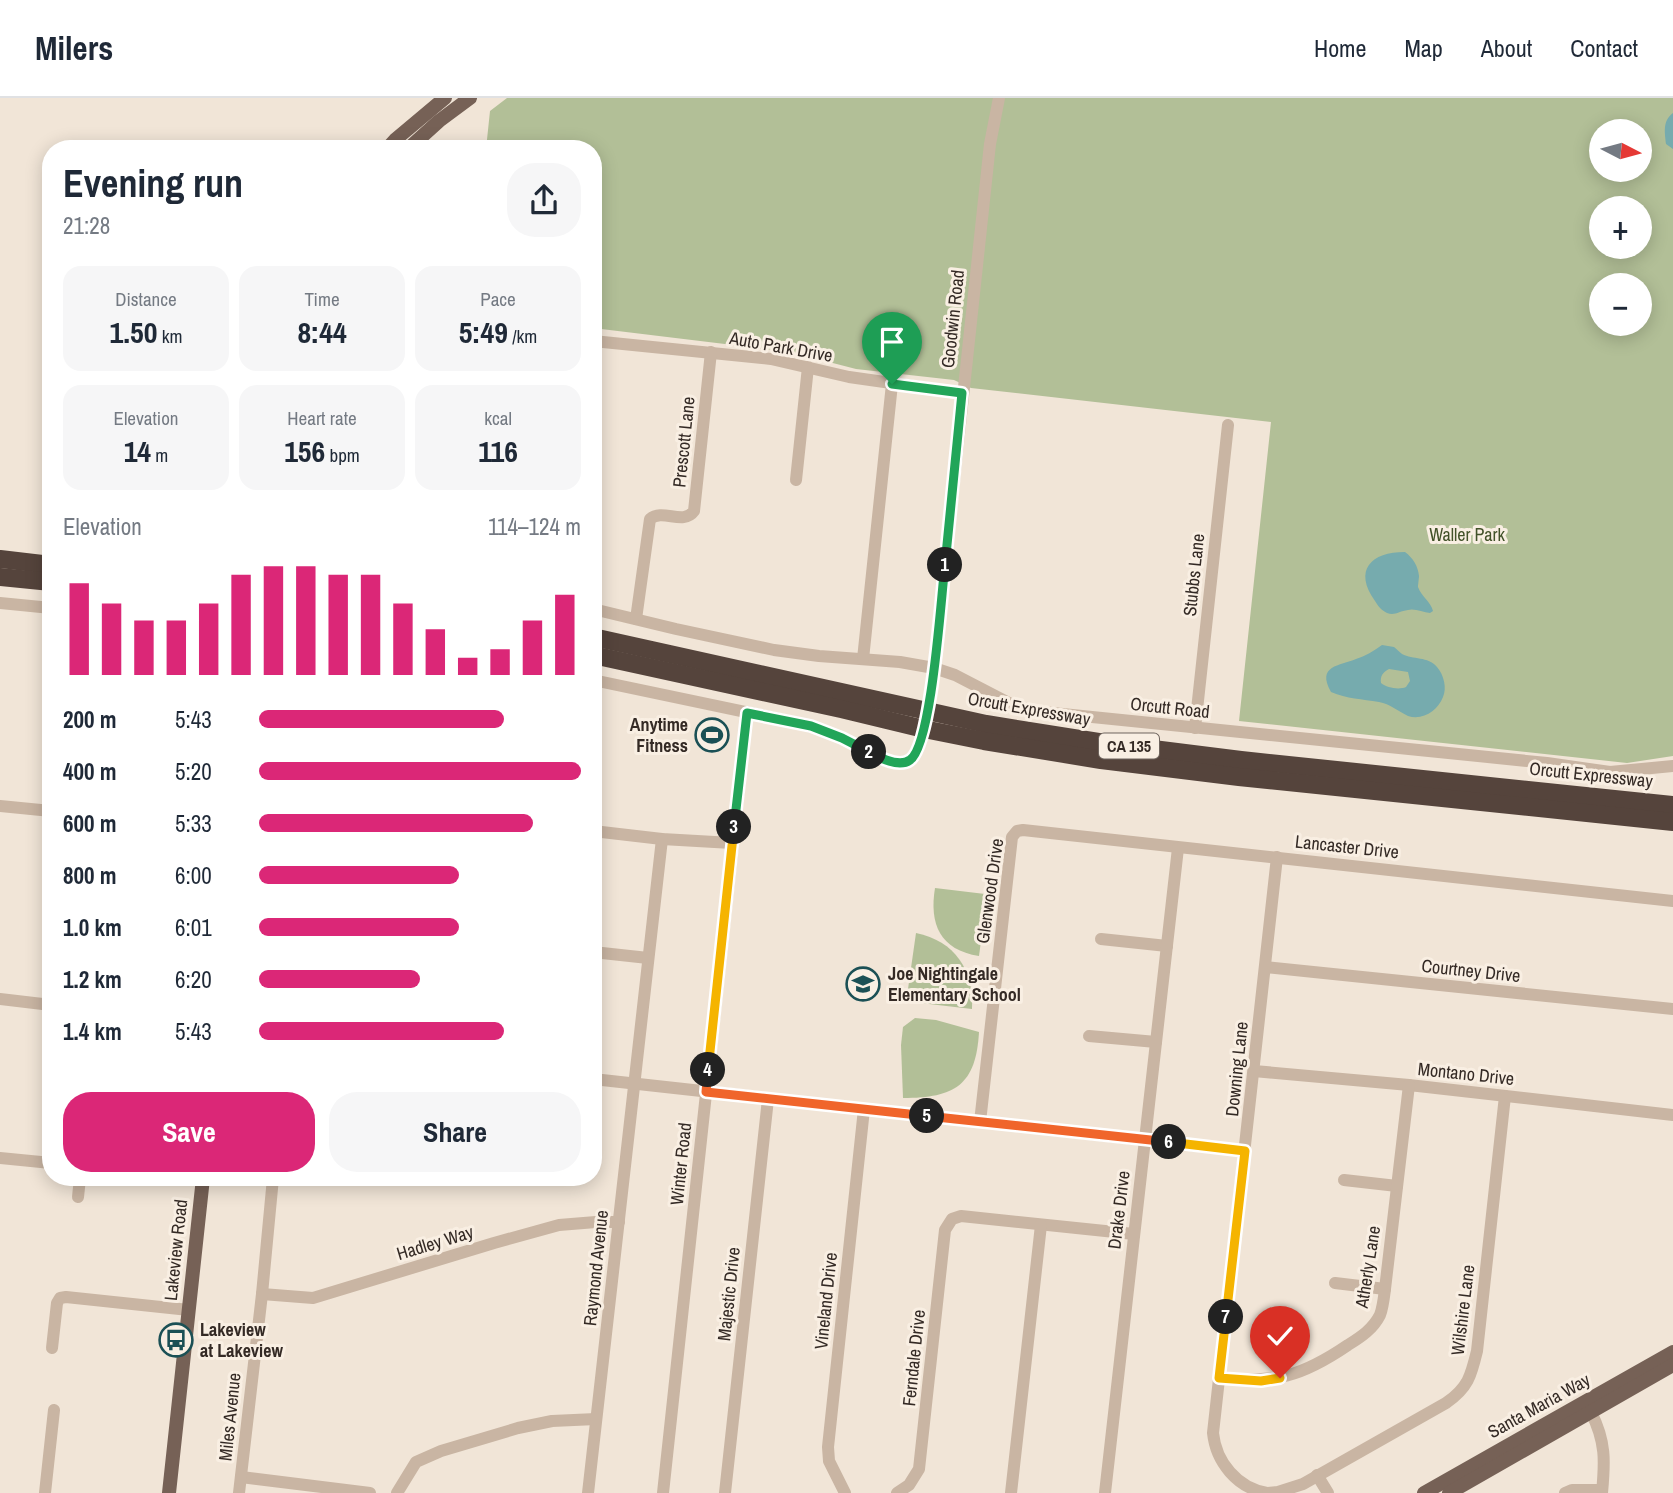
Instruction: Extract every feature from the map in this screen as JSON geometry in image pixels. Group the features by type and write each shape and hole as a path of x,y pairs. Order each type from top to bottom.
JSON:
{"highway":[{"path":"0,559 42,564"},
{"path":"0,577 42,581"},
{"name":"Orcutt Expressway","path":"602,639 926,720 997,743 1115,762 1239,777 1673,821"},
{"name":"Orcutt Expressway","path":"602,657 841,709 926,720 986,724 1118,745 1241,760 1673,805"}],"main road":[{"path":"396,140 445,98"},
{"path":"418,140 470,98"},
{"name":"Lakeview Road","path":"169,1493 189,1310 197,1186"},
{"name":"Santa Maria Way","path":"1424,1493 1673,1352"},
{"name":"Santa Maria Way","path":"1449,1493 1673,1365"}],"street":[{"name":"Goodwin Road","path":"926,720 934,668 990,144 999,98"},
{"name":"Auto Park Drive","path":"602,342 771,359 849,377 962,393"},
{"name":"Prescott Lane","path":"636,619 650,519 656,514 684,518 694,511 711,352"},
{"path":"796,480 808,367"},
{"path":"863,659 892,384"},
{"name":"Stubbs Lane","path":"1195,728 1228,425"},
{"path":"0,603 42,607"},
{"name":"Orcutt Road","path":"602,611 774,650 900,662 934,668 955,675 1009,703 1033,711 1558,764 1610,772 1673,766"},
{"path":"602,682 811,726 842,738 884,760 896,762 910,761 915,755 926,720"},
{"name":"Winter Road","path":"663,1493 747,713"},
{"path":"0,806 42,810"},
{"name":"Lancaster Drive","path":"1017,831 1673,901"},
{"name":"Glenwood Drive","path":"980,1122 1012,837 1017,831"},
{"path":"602,832 732,843"},
{"name":"Raymond Avenue","path":"588,1493 662,839"},
{"name":"Drake Drive","path":"1105,1493 1178,848"},
{"name":"Downing Lane","path":"1239,1488 1214,1445 1213,1433 1277,857"},
{"path":"1101,939 1167,946"},
{"path":"602,953 648,958"},
{"name":"Courtney Drive","path":"1265,967 1673,1009"},
{"path":"0,999 42,1004"},
{"path":"1089,1036 1156,1042"},
{"name":"Montano Drive","path":"1254,1071 1673,1115"},
{"path":"602,1080 1245,1151"},
{"name":"Atherly Lane","path":"1219,1378 1261,1381 1300,1372 1330,1358 1362,1336 1378,1318 1382,1311 1385,1289 1409,1086"},
{"name":"Wilshire Lane","path":"1239,1488 1267,1493 1294,1488 1456,1396 1465,1386 1471,1374 1476,1351 1506,1096"},
{"name":"Majestic Drive","path":"724,1493 768,1099"},
{"name":"Vineland Drive","path":"845,1493 829,1461 828,1447 864,1109"},
{"path":"0,1158 42,1162"},
{"path":"1344,1180 1397,1186"},
{"path":"78,1197 79,1186"},
{"name":"Miles Avenue","path":"239,1493 272,1186"},
{"name":"Ferndale Drive","path":"897,1493 909,1485 919,1469 946,1230 951,1219 961,1216 1041,1225"},
{"name":"Hadley Way","path":"262,1294 313,1298 559,1225 619,1222"},
{"path":"1011,1493 1041,1225 1134,1234"},
{"path":"1335,1283 1385,1289"},
{"path":"52,1348 57,1303 60,1298 189,1310"},
{"path":"45,1493 54,1410"},
{"path":"1565,1493 1580,1490 1602,1491 1603,1449 1601,1435 1591,1412"},
{"path":"397,1493 416,1462 433,1454 518,1428 552,1421 596,1419"},
{"path":"1317,1475 1328,1493"},
{"path":"240,1477 370,1493"}],"green space":[{"name":"Waller Park","path":"507,98 1673,98 1673,756 1627,763 1239,721 1271,422 971,388 954,380 856,369 799,353 602,329 602,140 487,140 490,111"},
{"path":"935,888 987,896 979,956 955,948 940,933 934,913"},
{"path":"916,933 941,943 959,959 970,982 972,1009 912,1002 907,996"},
{"path":"915,1018 936,1020 979,1032 977,1050 973,1065 959,1085 936,1095 903,1098 903,1027"}],"water":[{"path":"1673,113 1673,149 1666,144 1665,131 1667,120"},
{"path":"1405,552 1416,566 1418,587 1432,608 1430,613 1413,609 1395,614 1387,613 1369,590 1366,572 1369,565 1383,555"},
{"path":"1382,645 1394,647 1406,656 1429,661 1437,667 1445,690 1441,702 1434,710 1424,716 1408,716 1383,703 1331,692 1326,676 1332,668","holes":["1389,669 1408,672 1410,681 1406,687 1393,688 1381,683 1382,674"]}],"place":[{"name":"Anytime Fitness","path":"712,735"},
{"name":"Joe Nightingale Elementary School","path":"863,984"},
{"name":"Lakeview at Lakeview","path":"176,1340"}],"route":[{"path":"892,384 962,393 934,668 925,729 910,761 896,762 884,760 842,738 811,726 747,713 706,1092 1245,1151 1219,1378 1261,1381 1280,1378"}]}
